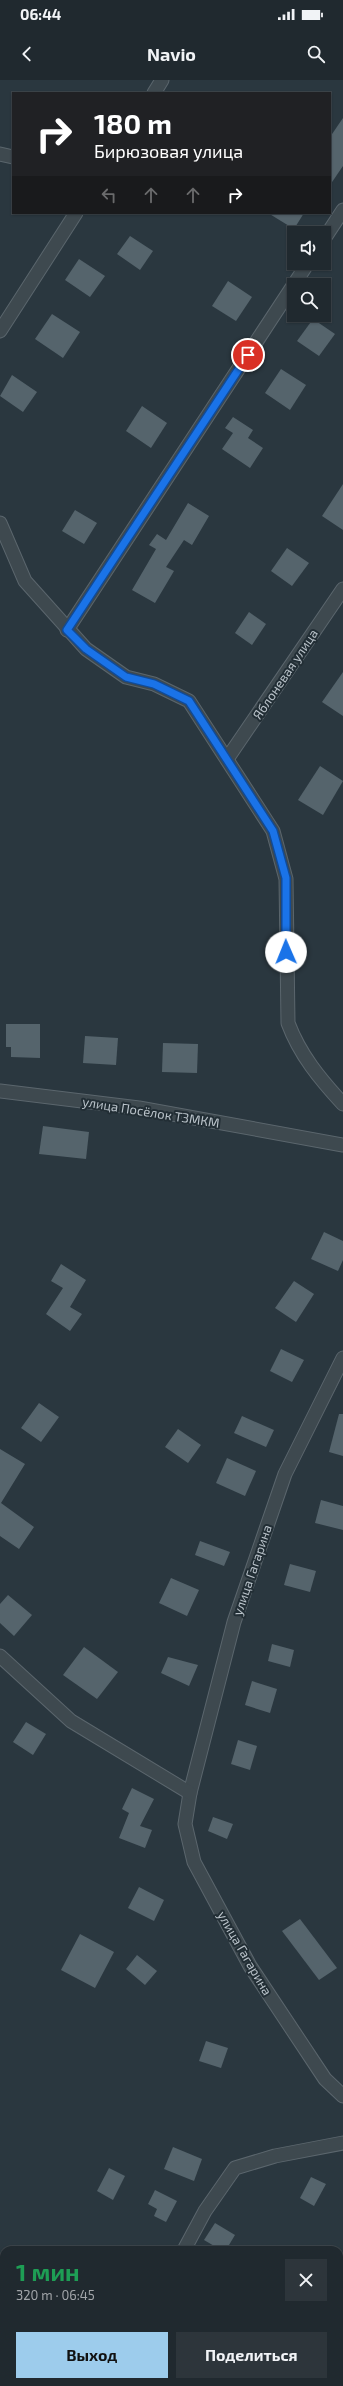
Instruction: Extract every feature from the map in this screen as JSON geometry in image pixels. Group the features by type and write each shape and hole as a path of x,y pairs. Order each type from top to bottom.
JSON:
{"street":[{"path":"155,92 162,80"},
{"path":"0,154 12,158"},
{"path":"331,228 343,210"},
{"path":"0,331 75,214"},
{"path":"67,630 303,270"},
{"path":"0,523 25,581 67,630 86,649 126,677 154,684 189,701 273,831 286,878 288,1023 295,1043 317,1076 343,1104"},
{"name":"Яблоневая улица","path":"227,759 343,589"},
{"name":"улица Посёлок ТЗМКМ","path":"0,1091 139,1108 302,1139 343,1145"},
{"name":"улица Гагарина","path":"343,1358 285,1474 234,1622 190,1792 185,1824 194,1862 250,1966 325,2079 343,2096"},
{"path":"0,1656 71,1721 190,1792"},
{"path":"186,2246 205,2211 236,2168 275,2156 343,2143"}],"building":[{"path":"343,118 343,166 331,184 331,136"},
{"path":"270,214 303,214 296,226 289,226"},
{"path":"130,236 153,251 140,270 117,254"},
{"path":"79,259 105,276 90,297 65,280"},
{"path":"228,281 252,297 236,321 212,306"},
{"path":"52,314 80,332 63,358 35,339"},
{"path":"311,322 317,322 335,334 319,356 297,341"},
{"path":"281,369 306,385 290,410 265,393"},
{"path":"12,375 37,392 23,412 0,396"},
{"path":"142,406 167,423 151,448 126,431"},
{"path":"233,417 253,430 248,438 263,448 250,468 222,449 233,433 225,428"},
{"path":"343,484 343,530 322,516"},
{"path":"188,503 209,516 192,545 184,540 166,567 174,571 155,603 132,590 156,549 149,545 157,534 166,540"},
{"path":"75,510 97,523 84,544 62,531"},
{"path":"287,548 309,563 292,586 271,571"},
{"path":"249,612 266,624 252,645 235,633"},
{"path":"343,672 343,716 322,702"},
{"path":"320,766 343,781 323,815 298,800"},
{"path":"6,1024 40,1024 40,1058 11,1057 11,1047 6,1047"},
{"path":"85,1036 118,1038 116,1065 83,1063"},
{"path":"163,1043 198,1044 197,1073 162,1072"},
{"path":"43,1126 89,1132 86,1159 39,1154"},
{"path":"324,1232 343,1241 343,1260 338,1271 311,1259"},
{"path":"61,1264 86,1280 70,1307 82,1314 70,1331 46,1314 63,1288 51,1281"},
{"path":"294,1281 314,1294 296,1322 275,1308"},
{"path":"281,1349 304,1360 292,1382 270,1371"},
{"path":"39,1403 59,1417 41,1442 21,1428"},
{"path":"339,1414 343,1414 343,1456 329,1452"},
{"path":"242,1416 274,1430 266,1447 234,1433"},
{"path":"178,1429 201,1445 188,1463 165,1447"},
{"path":"0,1449 25,1464 1,1503 34,1527 19,1549 0,1536"},
{"path":"227,1458 256,1471 245,1496 216,1483"},
{"path":"321,1500 343,1506 343,1530 315,1523"},
{"path":"200,1541 230,1552 224,1566 195,1555"},
{"path":"290,1564 316,1571 310,1592 284,1585"},
{"path":"171,1578 199,1590 187,1616 159,1603"},
{"path":"8,1595 32,1615 14,1636 0,1623 0,1604"},
{"path":"272,1644 294,1650 290,1667 268,1661"},
{"path":"84,1647 118,1672 97,1699 63,1675"},
{"path":"168,1657 198,1665 189,1686 161,1673"},
{"path":"252,1681 277,1689 270,1713 245,1705"},
{"path":"26,1722 46,1734 33,1755 13,1742"},
{"path":"238,1740 257,1746 250,1770 231,1764"},
{"path":"132,1788 154,1799 140,1826 152,1830 145,1848 119,1838 129,1813 122,1809"},
{"path":"213,1817 233,1824 227,1839 208,1831"},
{"path":"139,1887 164,1900 154,1921 128,1908"},
{"path":"300,1919 337,1968 319,1980 282,1931"},
{"path":"80,1934 114,1952 95,1988 61,1970"},
{"path":"137,1955 157,1971 145,1985 126,1969"},
{"path":"206,2041 228,2048 221,2068 199,2061"},
{"path":"173,2147 202,2159 194,2181 164,2169"},
{"path":"109,2168 125,2176 113,2200 97,2191"},
{"path":"311,2177 326,2184 314,2206 300,2198"},
{"path":"155,2190 177,2201 166,2222 154,2216 157,2209 148,2204"},
{"path":"215,2223 235,2235 228,2246 214,2246 204,2240"}],"route":[{"path":"248,355 67,630 86,649 126,677 154,684 189,701 273,831 286,878 286,952"}]}
